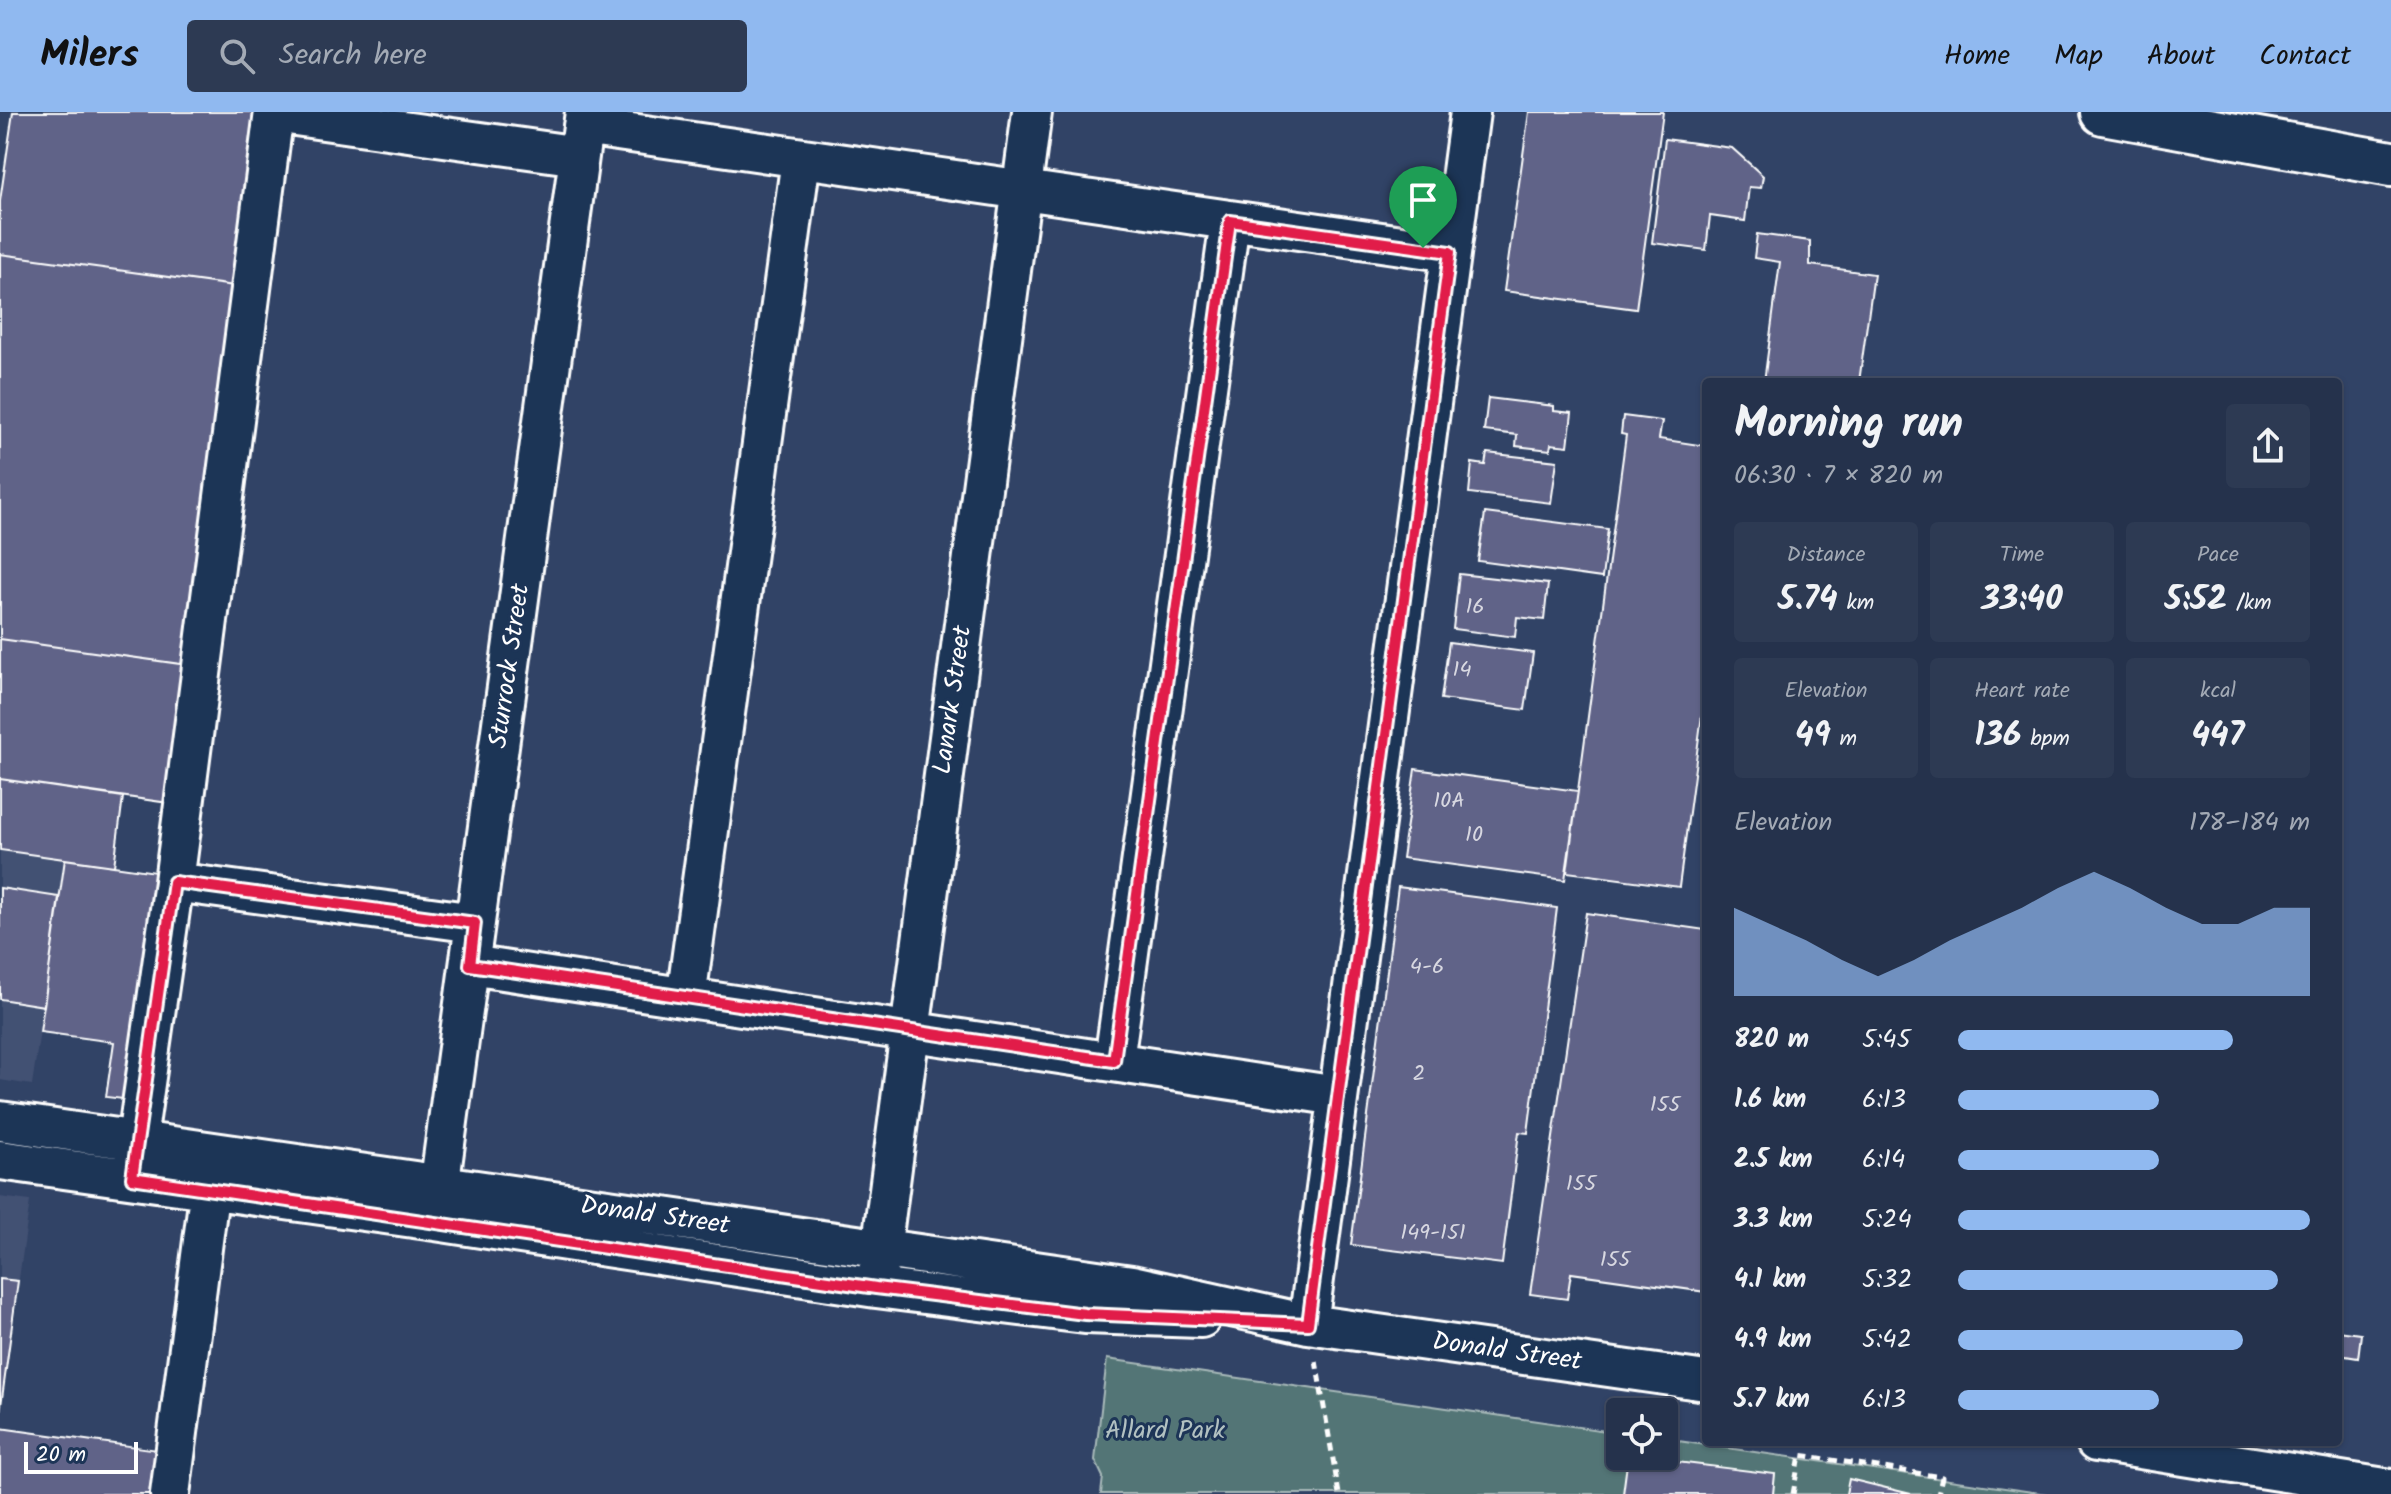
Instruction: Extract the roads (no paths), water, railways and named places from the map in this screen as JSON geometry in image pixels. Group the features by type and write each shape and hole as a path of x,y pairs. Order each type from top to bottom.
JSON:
{"main road":[{"path":"2103,112 2383,171"}],"street":[{"path":"134,1160 174,882 274,112 582,131 801,159 1450,252"},
{"name":"Lanark Street","path":"876,1288 1032,112"},
{"path":"1308,1324 1470,112"},
{"name":"Sturrock Street","path":"437,1203 582,131"},
{"path":"686,998 801,159"},
{"path":"1114,1061 1230,221"},
{"path":"174,882 475,923"},
{"path":"470,965 1338,1096"},
{"name":"Donald Street","path":"0,1121 134,1160"},
{"name":"Donald Street","path":"0,1160 134,1160 437,1203 881,1248 1132,1285 1308,1324 1702,1380"},
{"path":"170,1494 212,1171"},
{"name":"Donald Street","path":"437,1203 876,1288 1085,1314 1308,1324"},
{"path":"2121,1446 2391,1489"}],"park label":[{"name":"Allard Park","path":"1165,1431"}]}
